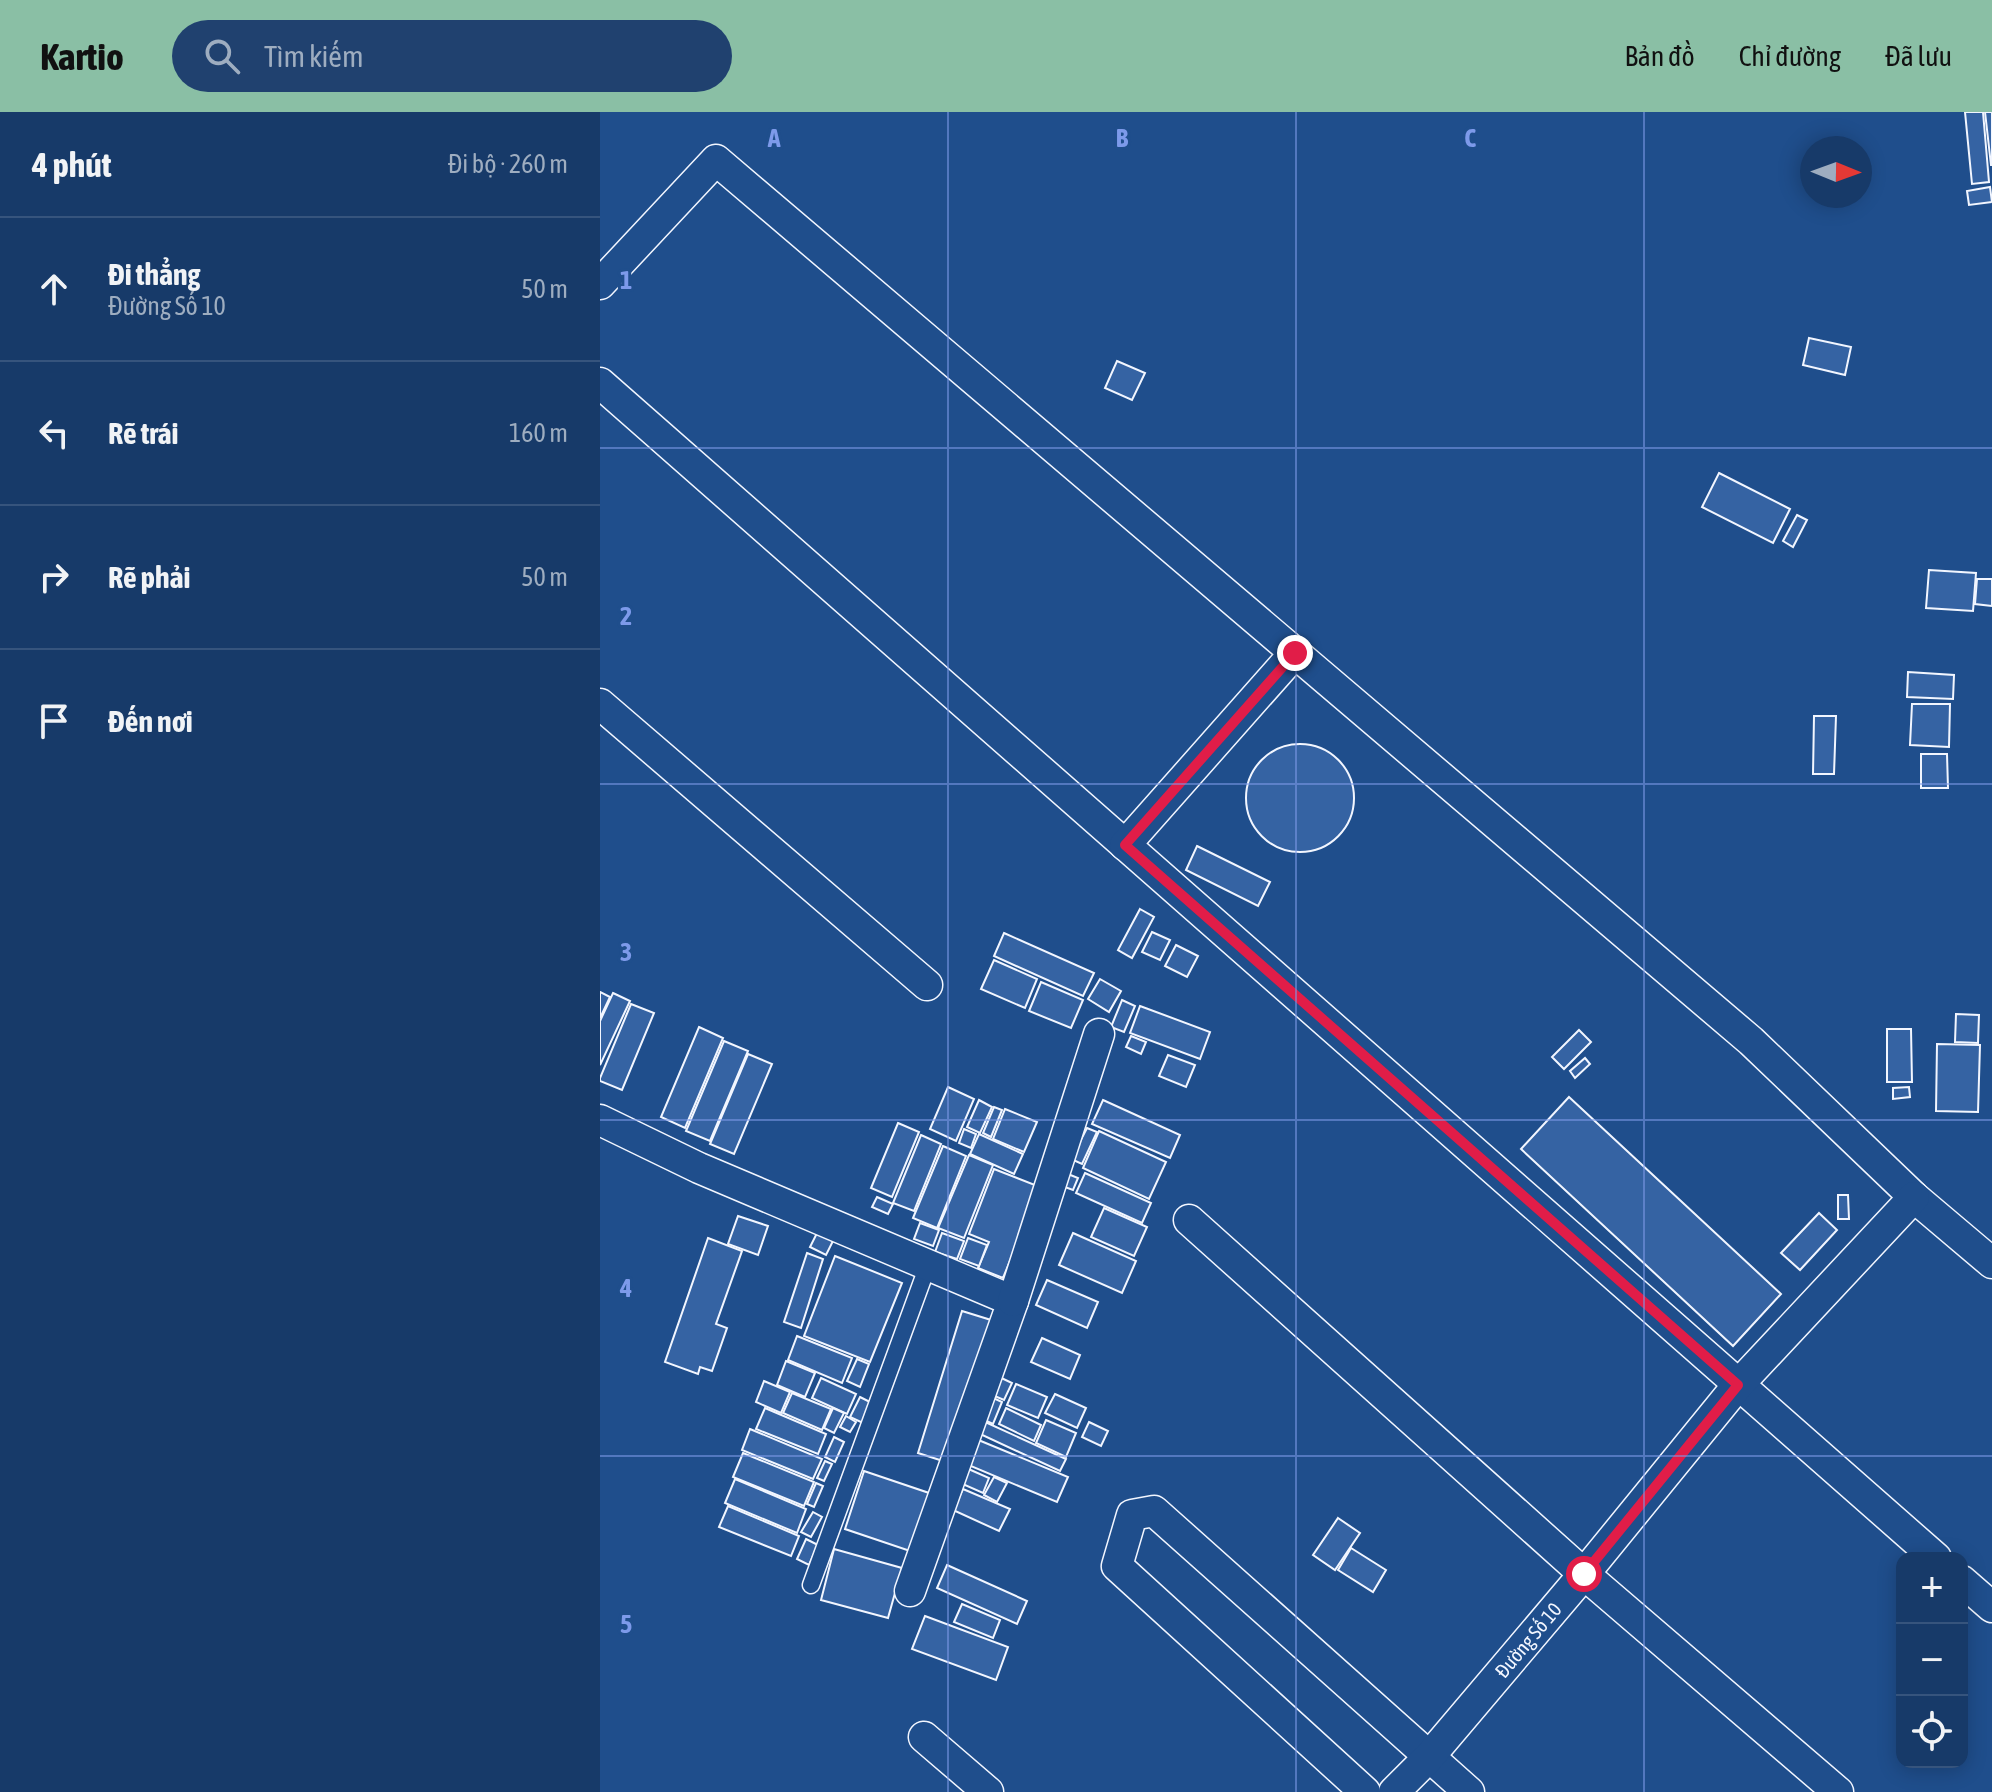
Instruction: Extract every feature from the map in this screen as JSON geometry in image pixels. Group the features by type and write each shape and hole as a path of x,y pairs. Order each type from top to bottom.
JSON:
{"street":[{"path":"600,284 716,160 1751,1041 1914,1197 1992,1263"},
{"path":"600,383 1929,1552"},
{"path":"1125,845 1295,653"},
{"path":"600,704 927,985"},
{"path":"910,1591 1013,1301 1099,1034"},
{"path":"600,1120 699,1168 1013,1301"},
{"name":"Đường Số 10","path":"1394,1792 1429,1757 1584,1574 1738,1385 1914,1197"},
{"path":"1189,1220 1584,1574 1838,1792"},
{"path":"1365,1792 1117,1566 1132,1515 1154,1511 1469,1792"},
{"path":"1968,1586 1992,1607"},
{"path":"924,1737 988,1792"}],"lane":[{"path":"811,1585 928,1265"}],"building":[{"path":"1965,112 1983,112 1989,182 1972,184"},
{"path":"1985,112 1992,112 1992,165 1991,165"},
{"path":"1990,187 1992,202 1969,205 1967,191"},
{"path":"1809,338 1851,347 1845,375 1803,365"},
{"path":"1117,361 1145,373 1132,400 1105,388"},
{"path":"1719,473 1790,509 1773,543 1702,507"},
{"path":"1797,515 1807,520 1793,547 1783,541"},
{"path":"1929,570 1976,573 1973,611 1926,608"},
{"path":"1977,579 1992,579 1992,606 1975,604"},
{"path":"1908,672 1954,675 1953,699 1907,697"},
{"path":"1912,704 1950,704 1949,747 1910,745"},
{"path":"1814,716 1836,716 1834,774 1813,774"},
{"path":"1300,744 1321,748 1338,760 1350,777 1354,798 1350,819 1338,836 1321,848 1300,852 1279,848 1262,836 1250,819 1246,798 1250,777 1262,760 1279,748"},
{"path":"1921,754 1947,754 1948,788 1921,788"},
{"path":"1197,846 1270,882 1258,906 1186,870"},
{"path":"1140,909 1154,917 1132,958 1118,950"},
{"path":"1152,932 1170,940 1160,960 1142,952"},
{"path":"1004,933 1094,973 1083,996 994,956"},
{"path":"1176,945 1198,956 1187,977 1165,966"},
{"path":"994,960 1037,979 1025,1008 981,989"},
{"path":"1100,979 1121,991 1109,1012 1088,999"},
{"path":"1041,982 1083,1000 1071,1028 1029,1011"},
{"path":"600,992 610,997 600,1018"},
{"path":"613,993 630,1001 600,1065 600,1021"},
{"path":"1122,1000 1135,1006 1124,1032 1111,1027"},
{"path":"631,1004 654,1013 622,1090 600,1081 600,1078"},
{"path":"1140,1006 1210,1032 1200,1059 1130,1033"},
{"path":"1956,1014 1979,1015 1978,1043 1955,1042"},
{"path":"699,1027 723,1038 685,1128 661,1117"},
{"path":"1887,1029 1911,1029 1912,1082 1887,1082"},
{"path":"1579,1030 1591,1042 1564,1069 1552,1057"},
{"path":"1131,1036 1146,1042 1141,1054 1126,1047"},
{"path":"724,1041 748,1051 710,1141 686,1131"},
{"path":"1937,1044 1980,1045 1978,1112 1936,1111"},
{"path":"748,1054 772,1064 734,1154 710,1144"},
{"path":"1168,1055 1195,1065 1186,1087 1159,1076"},
{"path":"1585,1058 1590,1064 1575,1078 1570,1071"},
{"path":"948,1087 974,1099 956,1141 930,1129"},
{"path":"1909,1087 1910,1097 1893,1099 1893,1088"},
{"path":"1569,1097 1781,1294 1733,1346 1521,1149"},
{"path":"979,1100 992,1107 980,1133 967,1127"},
{"path":"1103,1100 1180,1135 1170,1158 1092,1124"},
{"path":"994,1107 1002,1110 991,1137 983,1133"},
{"path":"1005,1109 1037,1122 1024,1152 993,1139"},
{"path":"898,1123 919,1132 892,1197 871,1188"},
{"path":"1087,1128 1097,1132 1082,1164 1071,1159"},
{"path":"964,1129 976,1134 971,1148 959,1143"},
{"path":"1099,1131 1166,1162 1149,1199 1083,1168"},
{"path":"979,1134 1023,1154 1014,1174 970,1154"},
{"path":"921,1135 941,1144 914,1211 893,1203"},
{"path":"943,1146 966,1156 937,1228 913,1218"},
{"path":"969,1155 993,1165 964,1238 938,1228"},
{"path":"994,1169 1040,1187 1003,1278 978,1268 989,1242 969,1234"},
{"path":"1085,1173 1151,1203 1142,1223 1076,1193"},
{"path":"1068,1174 1078,1178 1073,1190 1062,1186"},
{"path":"1838,1195 1848,1195 1849,1219 1838,1219"},
{"path":"877,1197 893,1204 888,1214 872,1207"},
{"path":"1104,1208 1147,1227 1134,1256 1091,1237"},
{"path":"1819,1213 1837,1230 1800,1270 1781,1253"},
{"path":"738,1216 768,1226 758,1255 728,1244"},
{"path":"920,1223 939,1230 933,1246 914,1239"},
{"path":"818,1231 834,1239 826,1255 810,1247"},
{"path":"942,1233 964,1241 957,1259 935,1252"},
{"path":"1073,1233 1136,1261 1122,1293 1059,1265"},
{"path":"708,1238 742,1251 716,1324 727,1328 712,1371 700,1367 698,1374 665,1362"},
{"path":"968,1238 987,1245 979,1266 960,1259"},
{"path":"807,1253 823,1259 801,1328 784,1322"},
{"path":"835,1256 902,1283 870,1362 804,1336"},
{"path":"1047,1280 1098,1302 1087,1328 1036,1305"},
{"path":"962,1311 991,1320 946,1462 918,1453"},
{"path":"797,1336 852,1358 842,1383 788,1360"},
{"path":"1042,1338 1080,1355 1070,1379 1031,1362"},
{"path":"857,1359 869,1364 860,1387 847,1381"},
{"path":"786,1361 815,1373 805,1397 777,1385"},
{"path":"993,1374 1012,1383 1004,1400 985,1392"},
{"path":"821,1378 856,1394 847,1414 812,1398"},
{"path":"764,1381 790,1392 781,1413 756,1402"},
{"path":"1016,1384 1047,1397 1038,1418 1007,1405"},
{"path":"792,1393 831,1409 822,1430 783,1413"},
{"path":"1055,1394 1086,1408 1077,1428 1045,1413"},
{"path":"989,1396 1002,1402 993,1424 980,1418"},
{"path":"860,1397 872,1403 863,1423 850,1417"},
{"path":"765,1408 826,1434 818,1454 756,1429"},
{"path":"833,1408 844,1413 834,1433 824,1428"},
{"path":"1006,1408 1041,1425 1034,1441 999,1424"},
{"path":"846,1416 856,1422 850,1432 840,1427"},
{"path":"1046,1420 1076,1433 1066,1457 1036,1443"},
{"path":"983,1421 1066,1459 1060,1471 978,1433"},
{"path":"1089,1422 1108,1431 1101,1446 1082,1437"},
{"path":"750,1429 822,1459 813,1479 742,1450"},
{"path":"834,1437 844,1442 835,1462 825,1457"},
{"path":"976,1439 1068,1477 1057,1502 966,1464"},
{"path":"743,1453 814,1482 804,1506 733,1477"},
{"path":"825,1461 832,1464 824,1481 817,1478"},
{"path":"964,1467 989,1478 983,1493 958,1482"},
{"path":"864,1471 932,1494 913,1552 845,1529"},
{"path":"994,1477 1007,1483 997,1502 984,1495"},
{"path":"735,1479 806,1509 797,1533 725,1503"},
{"path":"816,1483 823,1486 814,1507 807,1504"},
{"path":"963,1489 1010,1509 999,1531 953,1510"},
{"path":"728,1506 799,1536 791,1556 719,1527"},
{"path":"813,1512 822,1517 811,1537 801,1532"},
{"path":"1338,1518 1360,1533 1335,1570 1313,1555"},
{"path":"806,1539 818,1545 809,1565 797,1559"},
{"path":"1351,1548 1386,1570 1373,1592 1338,1570"},
{"path":"834,1549 902,1568 888,1618 821,1600"},
{"path":"947,1565 1027,1601 1017,1624 937,1588"},
{"path":"962,1604 1000,1620 993,1638 954,1622"},
{"path":"925,1616 1008,1647 996,1680 912,1649"}],"route":[{"path":"1295,653 1125,845 1738,1385 1584,1574"}]}
